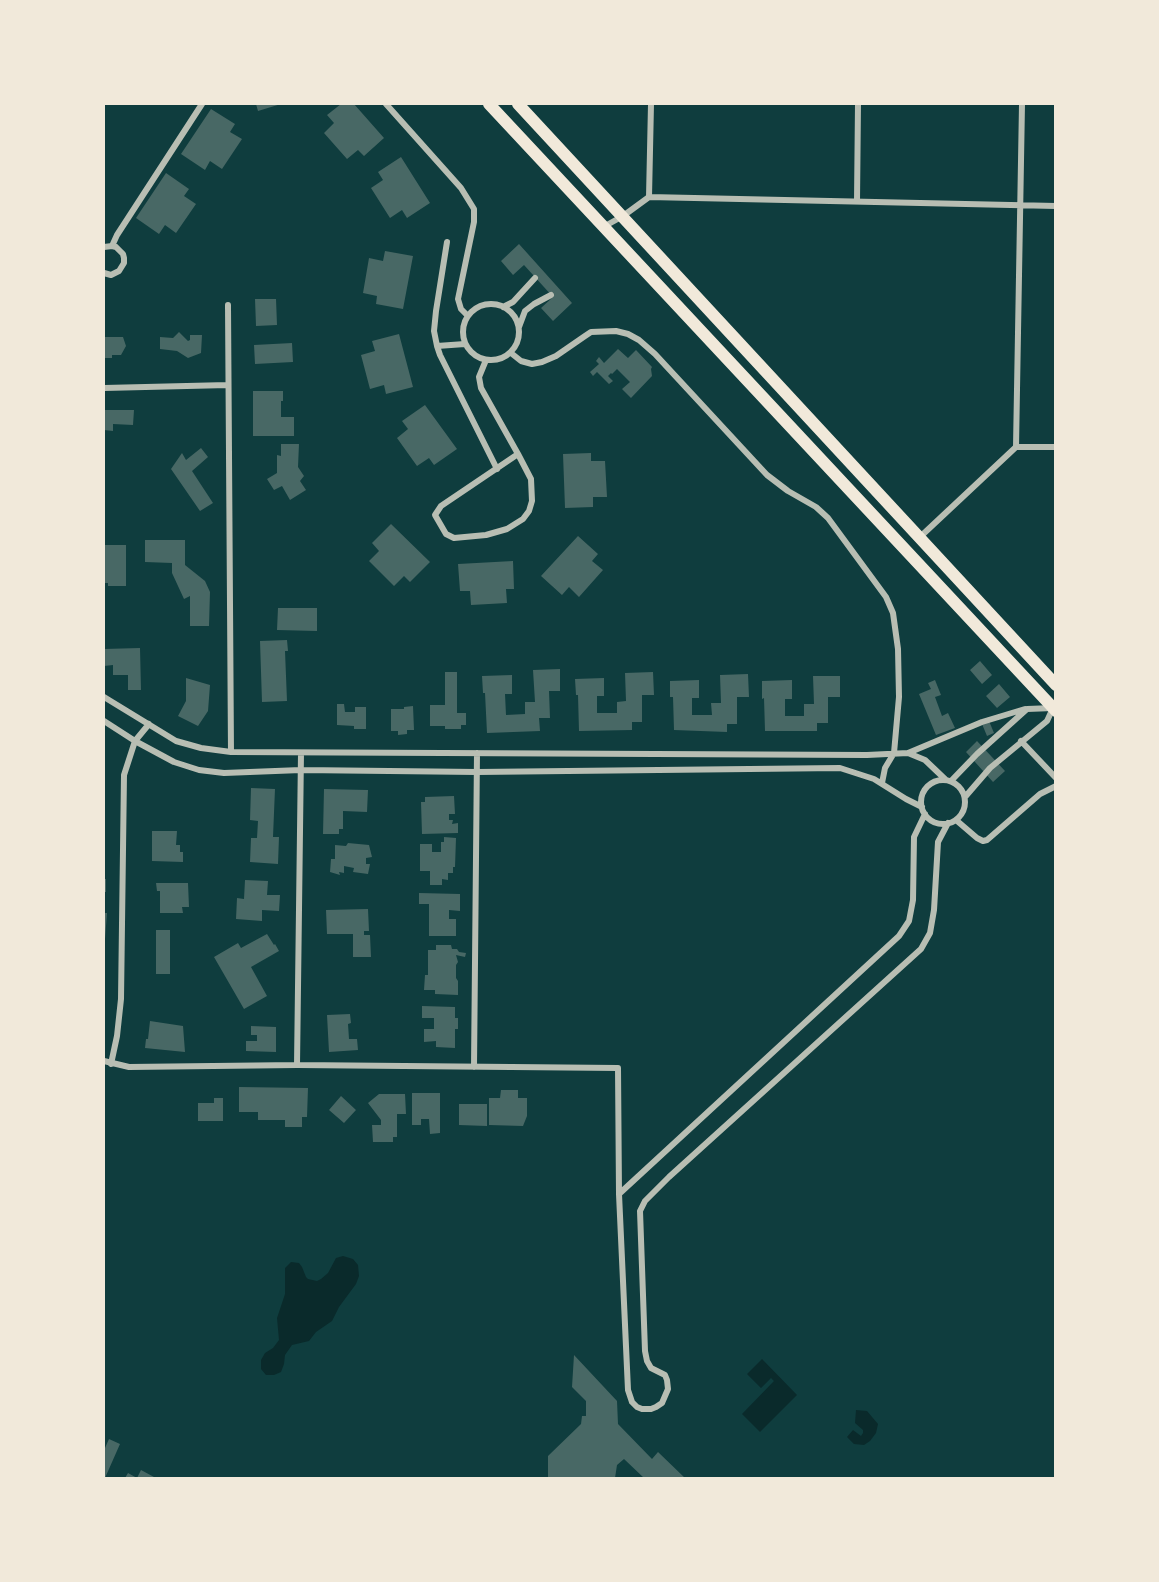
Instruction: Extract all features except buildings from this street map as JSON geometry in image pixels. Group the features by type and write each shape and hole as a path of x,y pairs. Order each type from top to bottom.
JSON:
{"main road":[{"path":"489,104 1054,710"},
{"path":"519,104 1056,685"}],"street":[{"path":"112,246 202,104"},
{"path":"386,104 461,188 474,209 474,222 458,299 461,309 468,316"},
{"path":"649,197 651,104"},
{"path":"857,201 858,104"},
{"path":"1016,447 1022,104"},
{"path":"604,226 623,216 649,197 1056,206"},
{"path":"447,242 435,311 434,331 437,346 497,469"},
{"path":"104,247 112,246 120,250 124,258 119,271 111,274 104,273"},
{"path":"503,306 513,302 535,278"},
{"path":"519,328 525,311 550,295"},
{"path":"228,305 231,752"},
{"path":"483,305 503,306 511,312 519,328 516,346 503,358 486,360 477,357 465,344 462,334 463,324 474,309 483,305"},
{"path":"511,353 521,361 532,364 556,356 591,332 628,333 655,354 768,475 788,491 816,507 828,518 886,597 893,613 898,649 899,697 894,753 885,768 882,783"},
{"path":"437,346 465,344"},
{"path":"486,360 479,377 481,388 518,454 531,479 532,501 523,519 507,529 486,535 454,538 446,534 435,515 441,506 518,454"},
{"path":"104,388 228,385"},
{"path":"920,537 1016,447 1056,447"},
{"path":"104,697 176,741 201,748 231,752 867,755 908,753 925,760 948,781 960,787 965,797 964,810 956,820 948,823 935,822 923,810 874,778 840,768 477,772 301,770 224,773 199,770 174,762 104,721"},
{"path":"908,753 982,722 1028,709 1054,710"},
{"path":"619,1194 899,936 909,921 913,900 914,837 923,810 921,800 927,787 932,783 948,781 1028,709"},
{"path":"965,797 990,768 1047,720 1054,710"},
{"path":"111,1064 121,999 124,776 135,741 149,724"},
{"path":"1021,741 1056,778"},
{"path":"297,1065 300,753"},
{"path":"474,1067 477,753"},
{"path":"956,820 977,838 987,840 1040,794 1056,786"},
{"path":"104,1061 129,1067 297,1065 618,1068 619,1194 628,1390 632,1402 637,1407 642,1410 651,1409 662,1403 668,1389 668,1380 665,1375 651,1368 645,1351 640,1211 645,1201 921,949 930,933 934,910 938,842 948,823"}],"water":[{"path":"343,1256 353,1259 358,1265 359,1276 356,1284 332,1321 316,1332 309,1341 292,1345 285,1355 281,1372 266,1375 261,1369 261,1360 279,1340 277,1318 285,1294 285,1268 291,1262 299,1263 308,1279 317,1281 328,1273 336,1258"},
{"path":"762,1359 797,1395 760,1432 742,1414 774,1381 771,1378 761,1388 747,1374"},
{"path":"856,1410 867,1411 878,1424 876,1433 864,1445 854,1444 847,1437 853,1430 861,1436 863,1433 863,1430 855,1423"}]}
